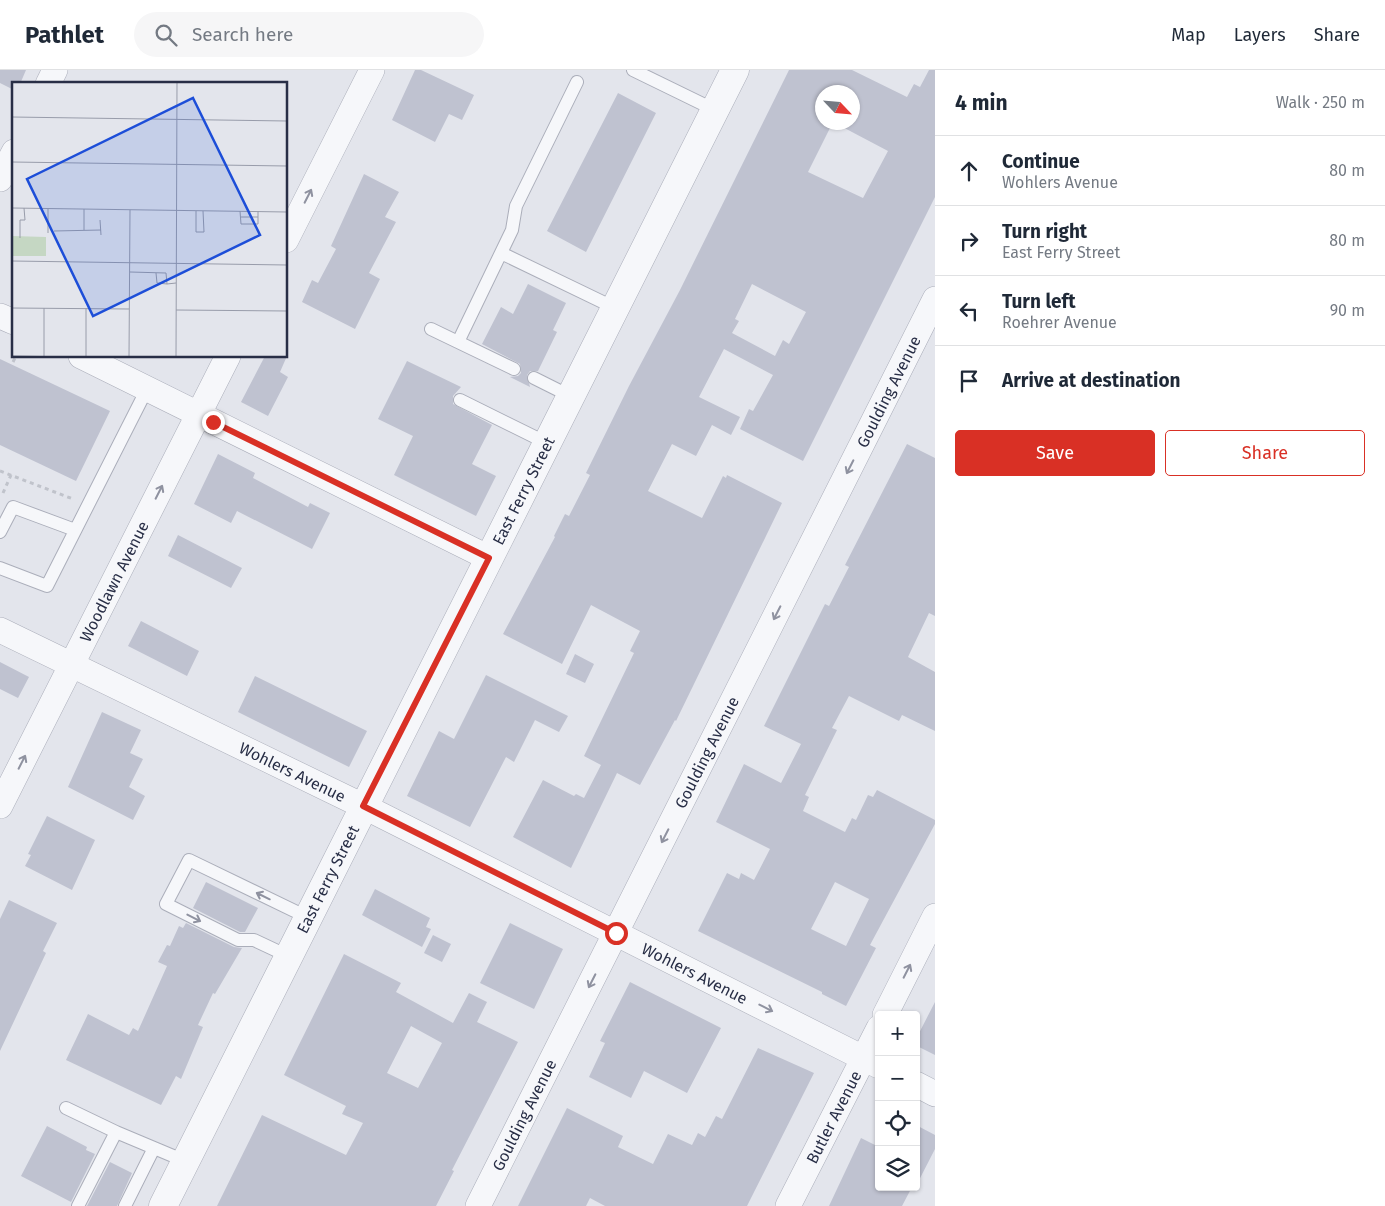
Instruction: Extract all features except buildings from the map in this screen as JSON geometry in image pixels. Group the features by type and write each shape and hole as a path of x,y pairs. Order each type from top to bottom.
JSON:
{"street":[{"path":"49,82 56,70"},
{"path":"288,236 372,70"},
{"name":"East Ferry Street","path":"163,1206 735,70"},
{"path":"0,179 12,156"},
{"name":"Goulding Avenue","path":"478,1206 935,299"},
{"path":"0,316 12,321"},
{"path":"85,358 489,558"},
{"name":"Woodlawn Avenue","path":"0,806 227,358"},
{"name":"Wohlers Avenue","path":"0,630 363,806 871,1062"},
{"path":"887,1011 935,916"},
{"name":"Butler Avenue","path":"788,1206 871,1062 875,1045"},
{"path":"920,1086 935,1094"}],"lane":[{"path":"632,70 715,110"},
{"path":"458,342 512,230 516,206 577,82"},
{"path":"501,253 615,308"},
{"path":"432,329 514,369"},
{"path":"534,378 570,396"},
{"path":"0,568 46,586 147,390"},
{"path":"460,400 547,443"},
{"path":"0,532 13,507 75,530"},
{"path":"288,956 254,940 238,940 166,904 189,860 307,917"},
{"path":"66,1108 116,1132 185,1161"},
{"path":"78,1206 116,1132"},
{"path":"125,1206 154,1148"}],"path":[{"path":"13,362 15,358"},
{"path":"0,471 76,500"},
{"path":"2,496 11,475"}],"route":[{"path":"213,422 489,558 363,806 616,933"}]}
